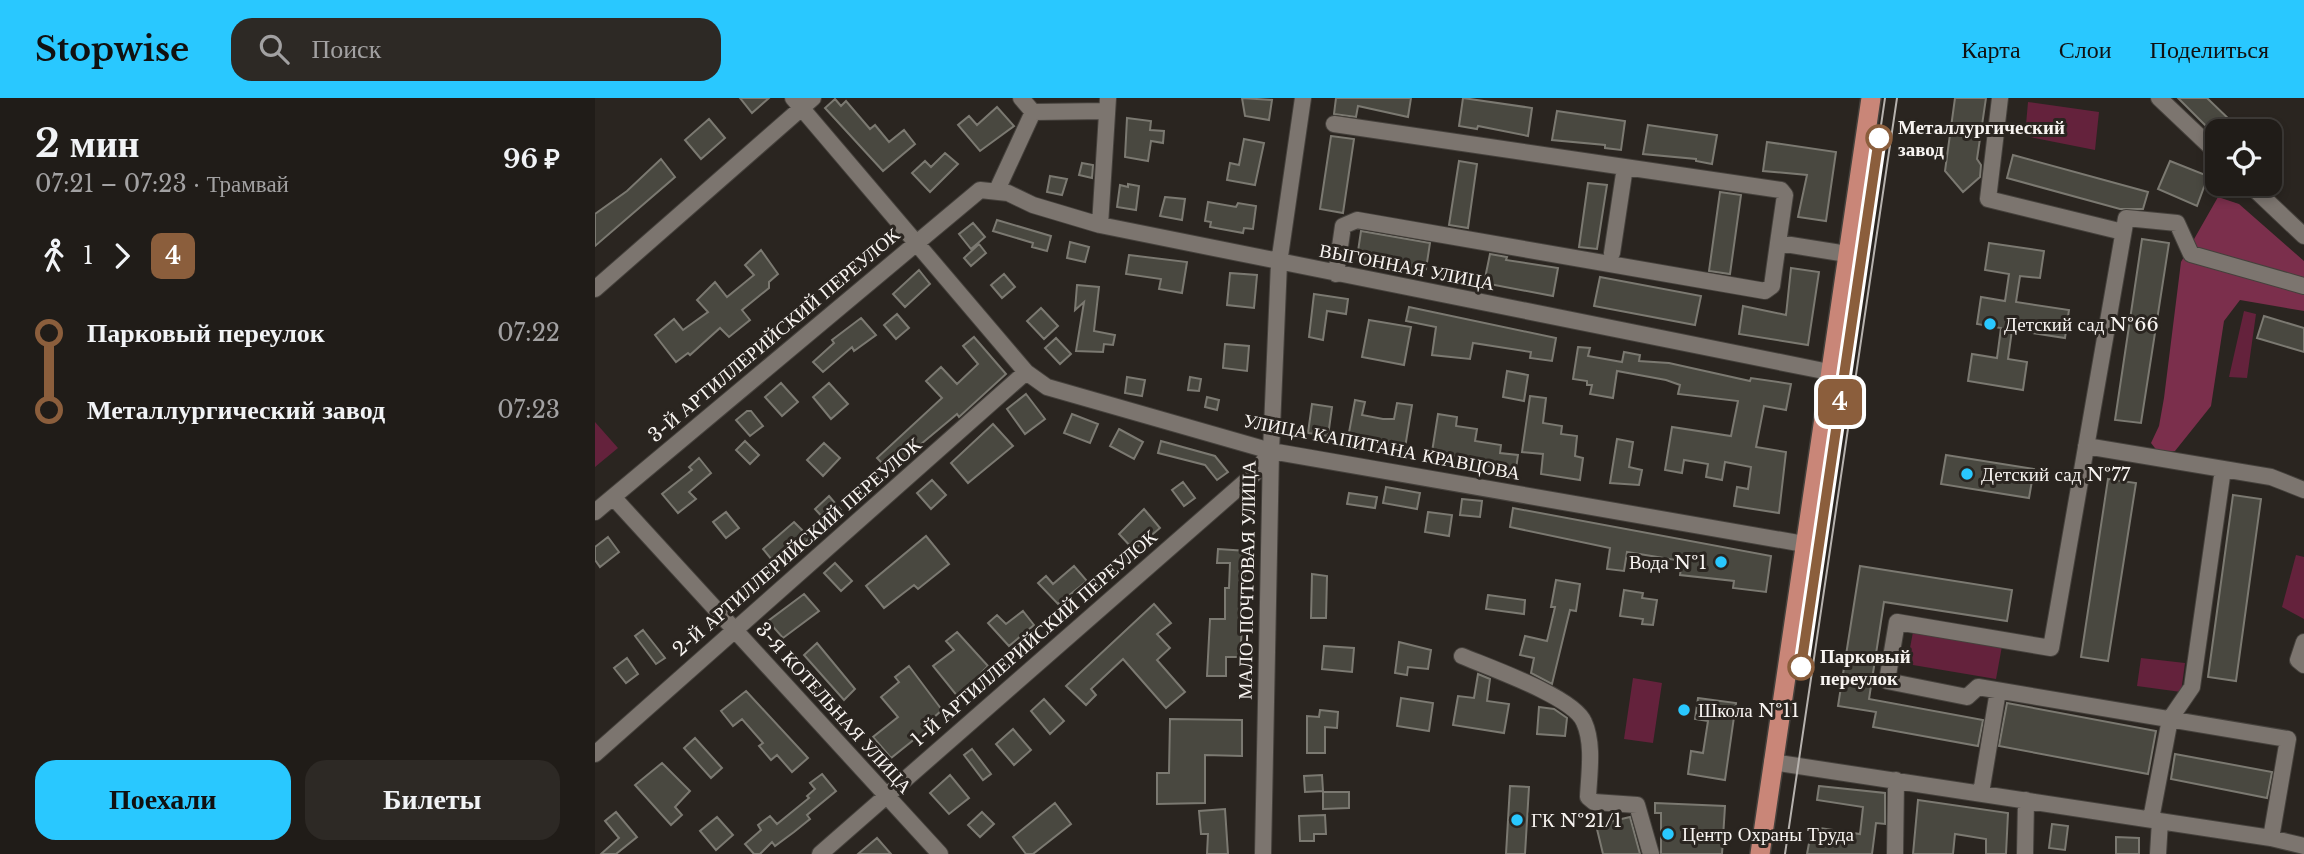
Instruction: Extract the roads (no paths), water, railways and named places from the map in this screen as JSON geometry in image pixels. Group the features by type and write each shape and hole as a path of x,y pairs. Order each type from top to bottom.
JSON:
{"main road":[{"path":"1760,854 1871,98"}],"street":[{"path":"1021,98 1033,112 1106,104 1100,225"},
{"name":"МАЛО-ПОЧТОВАЯ УЛИЦА","path":"1262,854 1271,451 1279,263 1303,98"},
{"path":"2000,98 1988,199 2123,232"},
{"path":"2159,98 2205,142"},
{"path":"595,289 803,101"},
{"name":"УЛИЦА КАПИТАНА КРАВЦОВА","path":"803,101 1026,372 1058,391 1271,451 1804,544"},
{"name":"3-Й АРТИЛЛЕРИЙСКИЙ ПЕРЕУЛОК","path":"595,512 917,242 988,190 1033,112"},
{"path":"1334,124 1785,192 1772,286 1765,291 1357,220 1343,226 1336,274"},
{"path":"1612,253 1625,167"},
{"name":"ВЫГОННАЯ УЛИЦА","path":"988,190 1100,225 1829,372"},
{"path":"2262,196 2304,236"},
{"path":"2271,838 2288,739 1978,687 1967,697 1887,681 1897,622 2051,648 2126,218 2177,223 2191,254 2304,286"},
{"path":"1778,243 1847,254"},
{"name":"2-Й АРТИЛЛЕРИЙСКИЙ ПЕРЕУЛОК","path":"595,754 1026,372"},
{"path":"2086,446 2271,477 2304,490"},
{"name":"1-Й АРТИЛЛЕРИЙСКИЙ ПЕРЕУЛОК","path":"820,854 1254,474 1271,451"},
{"path":"2158,854 2155,820 2170,719 2192,687 2223,469"},
{"name":"3-Я КОТЕЛЬНАЯ УЛИЦА","path":"613,497 940,854"},
{"path":"2304,642 2298,660 2304,665"},
{"path":"1462,656 1568,705 1583,719 1590,767 1588,797 1594,802 1637,805 1651,854"},
{"path":"1981,793 1999,691"},
{"path":"1772,762 2271,838 2304,846"},
{"path":"1895,854 1896,780"},
{"path":"2025,854 2026,800"}],"tram line":[{"path":"1806,635 1885,98"},
{"path":"1785,854 1897,98"},
{"name":"4","path":"1801,667 1879,138"}],"place":[{"name":"Металлургический завод","path":"1879,138"},
{"name":"Детский сад №66","path":"1990,324"},
{"name":"Детский сад №77","path":"1967,474"},
{"name":"Вода №1","path":"1721,562"},
{"name":"Парковый переулок","path":"1801,667"},
{"name":"Школа №11","path":"1684,710"},
{"name":"ГК №21/1","path":"1517,820"},
{"name":"Центр Охраны Труда","path":"1668,834"}]}
